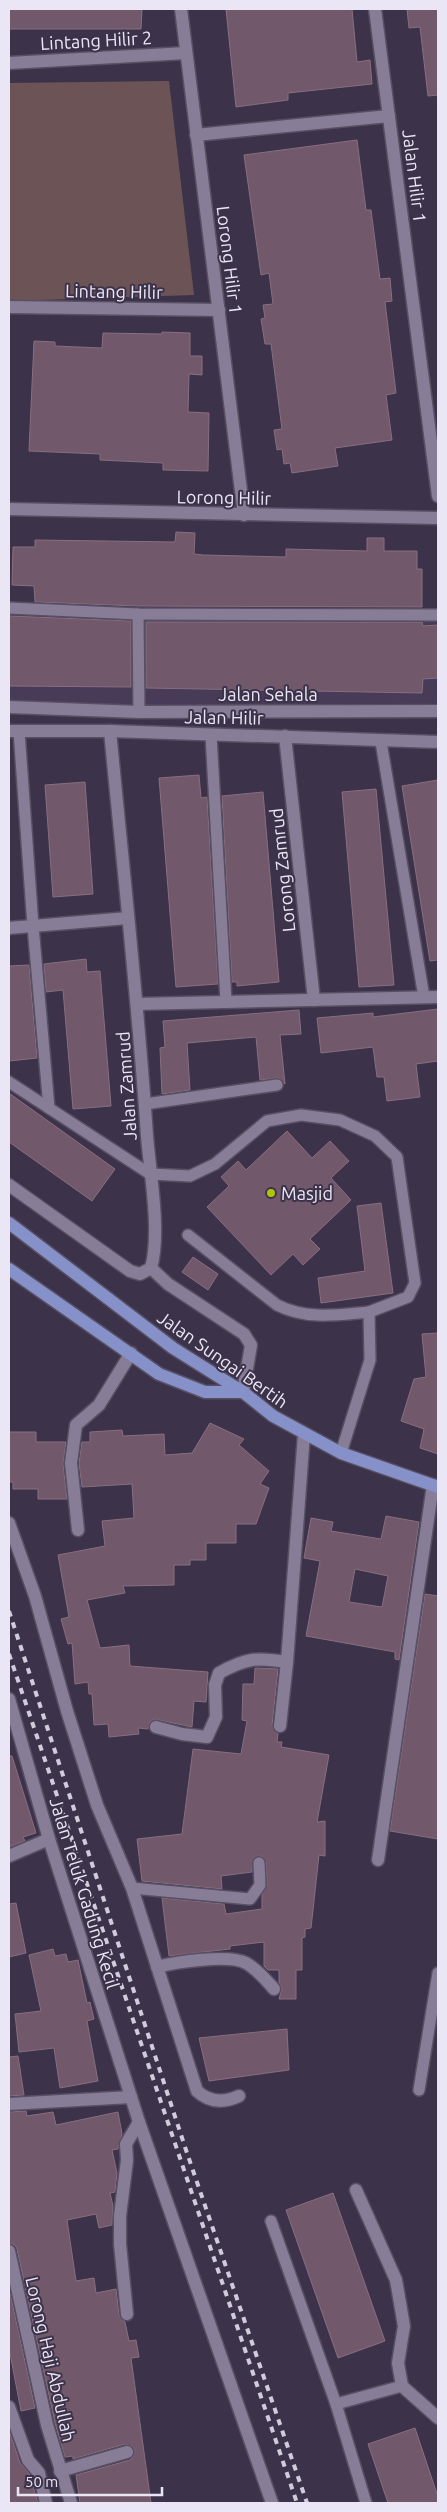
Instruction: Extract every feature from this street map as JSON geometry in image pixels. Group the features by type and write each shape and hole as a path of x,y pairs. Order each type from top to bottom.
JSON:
{"main road":[{"name":"Jalan Sungai Bertih","path":"9,1223 173,1348 243,1392 273,1416 341,1453 436,1486"},
{"path":"9,1269 159,1374 205,1392 243,1392"}],"street":[{"name":"Lorong Hilir 1","path":"181,9 244,515"},
{"name":"Jalan Hilir 1","path":"376,9 438,496"},
{"name":"Lintang Hilir 2","path":"9,63 186,53"},
{"path":"196,136 389,116"},
{"name":"Lintang Hilir","path":"9,308 218,310"},
{"name":"Lorong Hilir","path":"9,509 438,518"},
{"name":"Jalan Sehala","path":"9,707 139,712 438,711"},
{"name":"Jalan Hilir","path":"14,731 110,731 285,736 381,742 438,742"},
{"name":"Jalan Zamrud","path":"110,731 145,1104 154,1227 154,1255 151,1268"},
{"name":"Lorong Zamrud","path":"285,736 314,1000"},
{"path":"9,928 128,918"},
{"path":"137,1004 438,997"},
{"path":"9,1184 130,1270 140,1274 151,1268 168,1284 244,1334 251,1345 243,1392"},
{"path":"78,1530 71,1463 76,1425 99,1405 131,1353"},
{"path":"280,1726 287,1662 304,1434"},
{"path":"378,1860 436,1486"},
{"path":"9,1523 36,1596 67,1711 97,1806 132,1888 197,2091 206,2099 227,2102 239,2096"},
{"path":"156,1728 208,1737 216,1717 215,1685 220,1673 238,1662 258,1658 287,1662"},
{"name":"Jalan Teluk Gadung Kecil","path":"9,1699 48,1839 139,2122 272,2503"},
{"path":"9,1856 48,1839"},
{"path":"157,1967 185,1960 244,1962 258,1972 274,1989"},
{"path":"9,2104 131,2097"},
{"path":"127,2314 120,2244 120,2216 127,2160 126,2144 139,2122"},
{"path":"356,2190 396,2280 404,2326 398,2364 402,2386 438,2418"},
{"name":"Lorong Haji Abdullah","path":"9,2251 47,2425 71,2503"},
{"path":"9,2407 28,2460 39,2472 46,2503"},
{"path":"60,2471 127,2452"}],"lane":[{"path":"9,608 138,614 438,615"},
{"path":"138,614 139,712"},
{"path":"14,731 49,1108"},
{"path":"212,735 226,1002"},
{"path":"381,742 424,997"},
{"path":"9,1082 150,1174 190,1176 216,1164 267,1121 301,1115 340,1120 375,1136 397,1157 415,1283 408,1297 369,1312 320,1317 290,1312 277,1305 188,1235"},
{"path":"145,1104 277,1085"},
{"path":"341,1453 370,1360 369,1312"},
{"path":"132,1888 250,1899 260,1885 259,1863"},
{"path":"419,2090 438,1973"},
{"path":"272,2221 336,2404 366,2503"},
{"path":"336,2404 402,2386"}],"shaded area":[{"path":"169,81 194,295 9,301 9,83"},
{"path":"9,612 438,620 438,703 129,705 9,700"}],"building":[{"path":"9,9 142,9 141,29 9,29"},
{"path":"226,9 352,9 357,62 370,60 372,84 288,93 288,100 236,107"},
{"path":"407,9 438,9 438,95 428,96 420,27 409,28"},
{"path":"357,140 366,210 371,210 380,279 390,278 392,301 385,302 396,393 386,395 392,440 335,448 338,466 292,473 290,463 284,464 282,449 277,450 274,430 282,429 271,344 265,344 261,319 265,318 263,305 273,304 269,273 261,275 244,155"},
{"path":"162,332 190,333 190,356 202,356 202,375 189,374 188,412 209,413 208,471 163,470 163,463 100,460 100,454 29,451 34,341 55,342 55,346 102,348 103,333 162,334"},
{"path":"176,532 195,533 194,554 203,555 286,557 286,549 367,551 367,538 384,538 384,551 417,551 417,569 422,569 422,607 138,606 35,602 34,586 12,585 13,547 35,547 35,540 175,542"},
{"path":"9,616 131,621 131,687 9,686"},
{"path":"146,622 422,622 423,626 438,625 438,678 423,679 422,693 146,688"},
{"path":"199,775 201,798 207,797 218,984 176,987 159,778"},
{"path":"438,780 438,960 430,961 402,786"},
{"path":"85,782 93,894 53,897 45,785"},
{"path":"376,789 394,985 359,987 342,792"},
{"path":"263,792 279,982 237,986 237,982 232,982 222,796"},
{"path":"86,959 87,972 100,971 111,1106 73,1109 63,990 46,992 44,964"},
{"path":"29,965 37,1058 9,1061 9,966"},
{"path":"438,1009 438,1061 416,1064 420,1097 387,1101 384,1077 377,1077 373,1047 321,1053 317,1018 373,1013 373,1017"},
{"path":"299,1010 301,1034 280,1035 285,1084 279,1078 260,1080 256,1037 187,1043 190,1090 162,1094 160,1048 165,1047 163,1021"},
{"path":"9,1093 115,1169 92,1201 9,1142"},
{"path":"287,1131 312,1158 330,1141 349,1161 331,1178 351,1200 310,1239 320,1249 303,1265 293,1254 271,1275 207,1207 229,1186 221,1177 238,1161 246,1170"},
{"path":"381,1203 393,1293 321,1303 318,1278 365,1271 357,1206"},
{"path":"193,1257 218,1274 208,1290 182,1272"},
{"path":"438,1333 438,1454 420,1448 424,1429 401,1421 414,1379 426,1377 422,1334"},
{"path":"210,1423 244,1439 239,1445 269,1471 260,1484 269,1488 256,1524 236,1524 236,1543 206,1543 206,1560 190,1560 190,1565 174,1565 174,1585 123,1586 125,1593 87,1600 100,1648 129,1645 130,1666 208,1672 206,1702 194,1701 192,1727 154,1719 150,1722 148,1729 138,1728 139,1734 109,1737 108,1724 94,1725 92,1694 89,1694 88,1682 75,1684 72,1643 68,1644 61,1619 69,1617 58,1555 105,1546 102,1521 134,1518 132,1484 82,1487 79,1463 82,1442 90,1442 90,1432 122,1430 123,1436 164,1434 165,1455 192,1453"},
{"path":"9,1432 36,1432 36,1442 66,1442 63,1464 67,1499 38,1499 38,1489 13,1489 13,1482 9,1482"},
{"path":"386,1516 419,1522 399,1660 395,1659 395,1652 306,1636 320,1561 304,1558 311,1518 333,1522 331,1531 381,1539","holes":["355,1569 388,1576 382,1607 349,1602"]},
{"path":"425,1594 438,1596 438,1839 390,1831"},
{"path":"255,1668 278,1669 272,1726 278,1734 277,1742 282,1742 281,1747 329,1755 317,1822 325,1821 325,1856 319,1855 311,1928 305,1929 305,1937 302,1938 302,1970 296,1970 296,1999 279,1999 282,1988 279,1982 279,1970 268,1970 264,1966 264,1942 230,1946 230,1949 169,1956 162,1898 224,1904 226,1914 262,1909 262,1894 267,1885 266,1862 263,1857 258,1856 253,1859 252,1872 221,1876 222,1889 142,1881 137,1839 182,1834 193,1749 241,1754 247,1721 242,1720 243,1684 254,1684"},
{"path":"9,1756 12,1756 36,1833 23,1837 25,1841 9,1847"},
{"path":"16,1903 26,1953 9,1957 9,1904"},
{"path":"53,1949 55,1956 66,1954 68,1962 78,1960 87,2003 90,2002 94,2019 87,2021 98,2081 60,2088 54,2048 19,2052 15,2014 41,2011 29,1955"},
{"path":"287,2029 289,2070 209,2081 199,2038"},
{"path":"18,2056 24,2095 9,2096 9,2057"},
{"path":"26,2111 27,2116 53,2112 56,2125 118,2112 122,2134 118,2149 112,2150 117,2173 115,2192 110,2193 113,2206 112,2225 99,2228 96,2214 67,2220 76,2281 94,2278 96,2293 116,2289 119,2315 125,2322 129,2341 136,2340 139,2357 131,2358 151,2503 80,2503 76,2475 130,2460 135,2450 132,2446 125,2444 73,2459 73,2456 65,2457 55,2423 17,2249 15,2245 9,2243 9,2112"},
{"path":"333,2193 385,2341 338,2358 286,2210"},
{"path":"9,2288 35,2408 21,2411 9,2348"},
{"path":"415,2428 438,2497 438,2503 388,2503 368,2444"},
{"path":"9,2430 20,2463 29,2473 38,2503 9,2503"}],"railway":[{"path":"9,1611 187,2153 307,2503"},
{"path":"9,1654 297,2503"}],"place":[{"name":"Masjid","path":"271,1193"}]}
